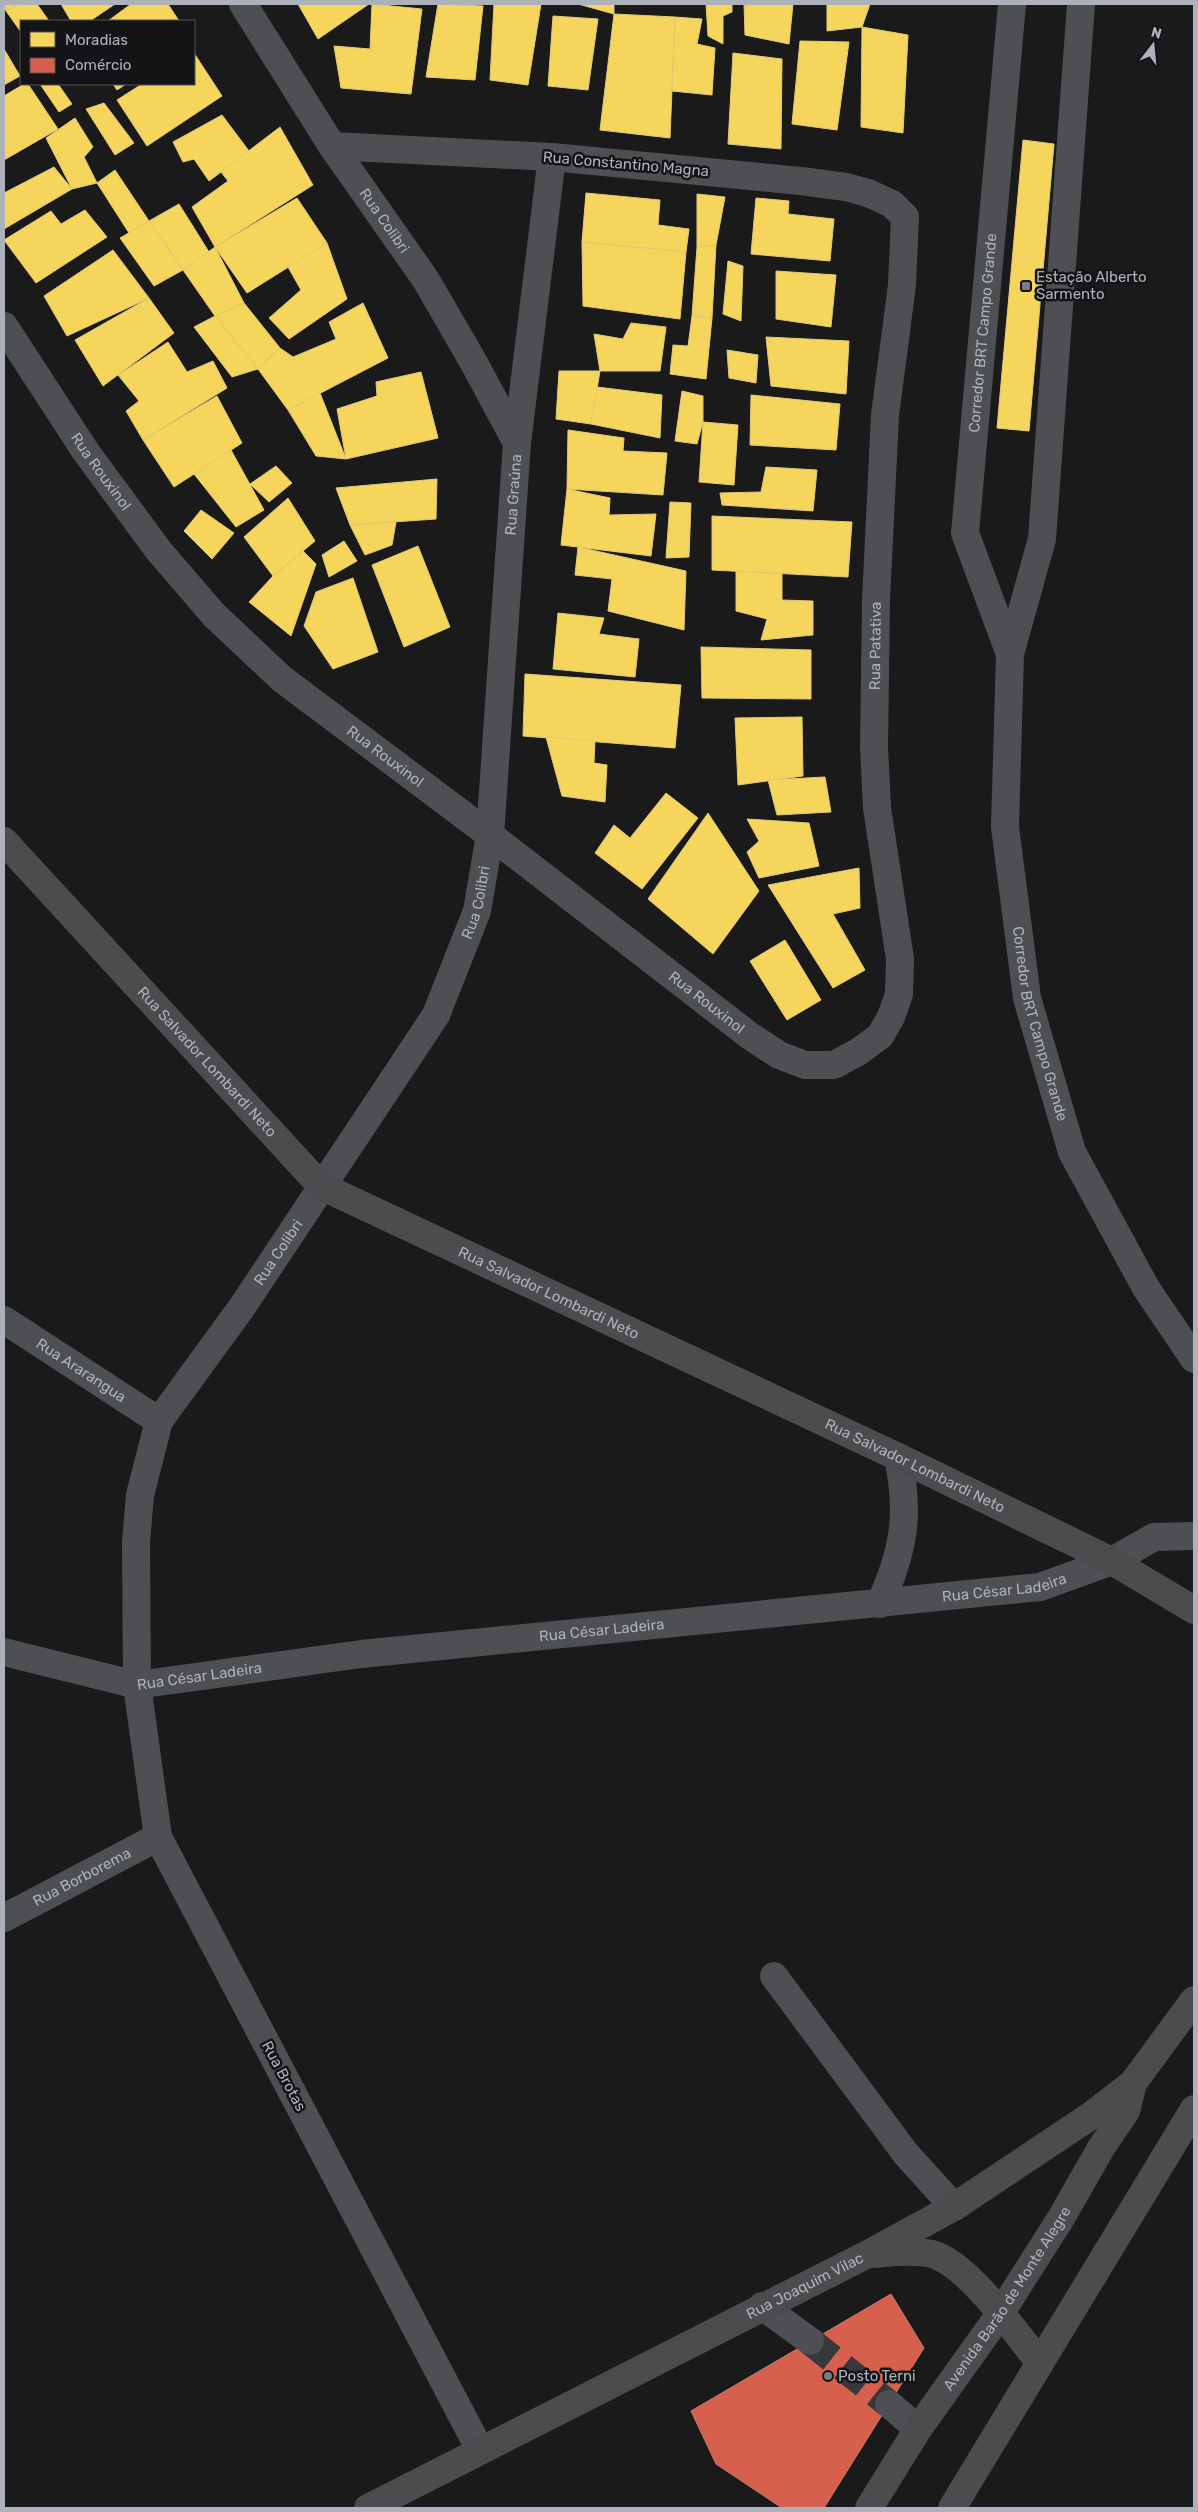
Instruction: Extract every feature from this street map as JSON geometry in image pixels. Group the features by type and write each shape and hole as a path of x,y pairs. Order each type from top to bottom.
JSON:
{"main road":[{"name":"Rua Salvador Lombardi Neto","path":"4,841 321,1186 898,1457 1112,1561 1194,1610"},
{"name":"Rua Joaquim Vilac","path":"368,2508 866,2254 954,2207 1089,2117 1133,2083 1194,2000"},
{"name":"Avenida Barão de Monte Alegre","path":"869,2508 918,2429 1000,2314 1126,2111 1133,2083"},
{"path":"952,2508 1194,2109"},
{"path":"866,2254 903,2252 932,2254 956,2266 1000,2314 1040,2363"}],"street":[{"name":"Rua Colibri","path":"243,4 332,146 426,280 517,443"},
{"name":"Corredor BRT Campo Grande","path":"1010,654 964,533 1012,4"},
{"name":"Corredor BRT Campo Grande","path":"1081,4 1042,539 1010,654 1006,827 1027,998 1072,1152 1146,1288 1194,1360"},
{"name":"Rua Constantino Magna","path":"332,146 552,157 846,187 868,193 892,204 902,213 905,223"},
{"name":"Rua Graúna","path":"490,835 517,443 552,157"},
{"name":"Rua Patativa","path":"858,1052 880,1036 891,1017 899,994 900,958 877,808 874,728 876,601 885,415 902,285 905,223"},
{"name":"Rua Rouxinol","path":"4,326 86,452 159,551 214,615 282,679 490,835 750,1036 779,1055 805,1065 834,1065 858,1052"},
{"name":"Rua Colibri","path":"137,1685 137,1533 140,1496 160,1421 242,1307 436,1015 477,912 490,835"},
{"name":"Rua Ararangua","path":"4,1320 160,1421"},
{"path":"880,1604 899,1555 904,1524 905,1491 898,1457"},
{"name":"Rua César Ladeira","path":"4,1652 137,1685 361,1654 1040,1587 1112,1561 1154,1537 1194,1536"},
{"name":"Rua Brotas","path":"137,1685 158,1837 480,2450"},
{"name":"Rua Borborema","path":"4,1918 158,1837"},
{"path":"774,1976 906,2154 954,2207"},
{"path":"762,2306 810,2341"},
{"path":"889,2404 918,2429"}],"building: Moradias":[{"path":"4,4 19,4 6,11"},
{"path":"19,4 37,4 48,20 20,20 20,31 6,11"},
{"path":"61,4 115,4 91,20 70,20"},
{"path":"131,4 168,4 178,20 109,20"},
{"path":"298,4 369,4 318,39"},
{"path":"372,4 422,9 411,94 341,88 334,46 370,49"},
{"path":"438,4 483,6 475,80 426,77"},
{"path":"494,4 541,4 528,85 490,80"},
{"path":"578,4 614,4 614,14"},
{"path":"706,4 732,4 732,12 723,16 723,44 708,36"},
{"path":"744,4 793,4 789,44 745,35"},
{"path":"827,4 870,4 862,27 827,31"},
{"path":"614,14 675,17 670,138 600,130"},
{"path":"553,16 598,19 588,90 548,86"},
{"path":"675,17 702,19 697,44 715,48 712,95 672,91"},
{"path":"862,27 908,35 903,133 861,127"},
{"path":"800,41 849,42 837,130 792,124"},
{"path":"4,49 20,76 4,85"},
{"path":"733,53 782,59 781,149 728,144"},
{"path":"195,55 222,96 147,146 117,100 140,85 195,85"},
{"path":"22,85 29,85 58,129 4,160 4,96"},
{"path":"41,85 59,85 72,104 59,112"},
{"path":"114,85 124,85 117,90"},
{"path":"104,103 134,143 115,155 86,109"},
{"path":"222,115 249,151 209,181 194,159 183,162 173,142"},
{"path":"75,118 93,147 84,157 97,183 72,189 46,138"},
{"path":"280,127 313,185 215,247 192,207 228,181 221,172"},
{"name":"Estação Alberto Sarmento","path":"1023,140 1054,144 1029,431 997,428"},
{"path":"54,167 72,189 4,229 4,193"},
{"path":"115,170 149,221 129,233 97,183"},
{"path":"586,193 660,200 658,225 689,229 686,252 582,242"},
{"path":"697,194 725,197 716,245 697,247"},
{"path":"297,198 327,243 247,293 215,247"},
{"path":"756,198 789,201 788,214 834,219 830,261 751,254"},
{"path":"179,204 209,252 183,270 149,221"},
{"path":"85,210 107,237 36,283 4,240 51,211 61,224"},
{"path":"149,221 183,270 154,286 120,238"},
{"path":"582,242 686,252 680,319 583,306"},
{"path":"327,243 347,299 289,339 269,318 301,290 288,267"},
{"path":"716,245 712,318 692,316 697,247"},
{"path":"215,247 244,303 215,316 183,270"},
{"path":"113,250 149,298 67,336 44,296"},
{"path":"728,261 743,266 741,321 723,314"},
{"path":"776,271 836,275 831,327 776,319"},
{"path":"149,298 174,333 103,386 75,340"},
{"path":"244,303 280,348 258,369 215,316"},
{"path":"363,303 388,358 288,410 258,369 280,348 293,357 336,339 329,322"},
{"path":"215,316 258,369 232,377 194,327"},
{"path":"692,316 712,318 706,379 670,374 673,345 688,346"},
{"path":"631,323 666,327 660,371 600,371 594,334 623,339"},
{"path":"766,337 849,341 846,394 771,386"},
{"path":"168,342 187,372 213,361 227,388 143,440 126,411 139,401 118,375"},
{"path":"727,350 758,355 756,383 729,378"},
{"path":"559,371 600,371 591,424 556,419"},
{"path":"421,372 438,438 346,459 337,409 377,396 376,382"},
{"path":"597,387 662,395 660,438 591,424"},
{"path":"682,391 703,396 703,422 697,444 675,441"},
{"path":"320,393 346,459 316,456 288,410"},
{"path":"751,395 840,404 836,450 750,445"},
{"path":"217,396 242,443 174,487 143,440"},
{"path":"703,422 738,425 734,485 699,482"},
{"path":"568,430 624,438 623,451 667,453 663,495 567,489"},
{"path":"231,450 264,510 236,527 194,474"},
{"path":"276,466 292,483 269,502 250,484"},
{"path":"766,467 817,470 813,511 722,505 720,493 761,492"},
{"path":"437,479 436,519 350,525 336,488"},
{"path":"567,489 610,498 609,515 656,514 651,556 561,545"},
{"path":"288,498 315,541 273,576 244,537"},
{"path":"670,502 691,503 689,557 666,558"},
{"path":"201,510 234,533 212,559 184,531"},
{"path":"712,516 852,522 848,577 712,570"},
{"path":"396,522 392,545 365,555 350,525"},
{"path":"344,541 357,561 329,577 322,555"},
{"path":"418,546 450,627 404,647 372,565"},
{"path":"578,547 686,571 684,630 608,611 612,579 575,575"},
{"path":"303,551 316,564 291,636 249,602 273,576"},
{"path":"736,571 782,574 782,600 813,601 813,635 761,640 767,619 736,611"},
{"path":"353,578 378,652 333,669 304,626 316,592"},
{"path":"558,613 604,618 599,634 639,639 635,677 553,669"},
{"path":"701,647 811,650 811,699 702,698"},
{"path":"525,674 681,685 675,748 523,736"},
{"path":"802,717 803,776 738,785 735,718"},
{"path":"546,737 595,741 594,763 607,765 605,802 562,796"},
{"path":"825,777 831,812 777,815 768,780"},
{"path":"666,793 698,818 642,889 595,853 614,825 630,838"},
{"path":"708,813 759,891 713,954 648,899"},
{"path":"747,819 809,823 819,866 759,878 747,852 759,841"},
{"path":"859,868 860,908 833,914 865,970 833,988 768,885"},
{"path":"785,940 821,1000 787,1020 750,961"}],"building: Comércio":[{"name":"Posto Terni","path":"891,2294 924,2348 824,2508 782,2508 716,2464 691,2411"}],"tunnel":[{"path":"810,2341 889,2404"}],"place":[{"name":"Estação Alberto Sarmento","path":"1026,286"},
{"name":"Posto Terni","path":"828,2376"}]}
